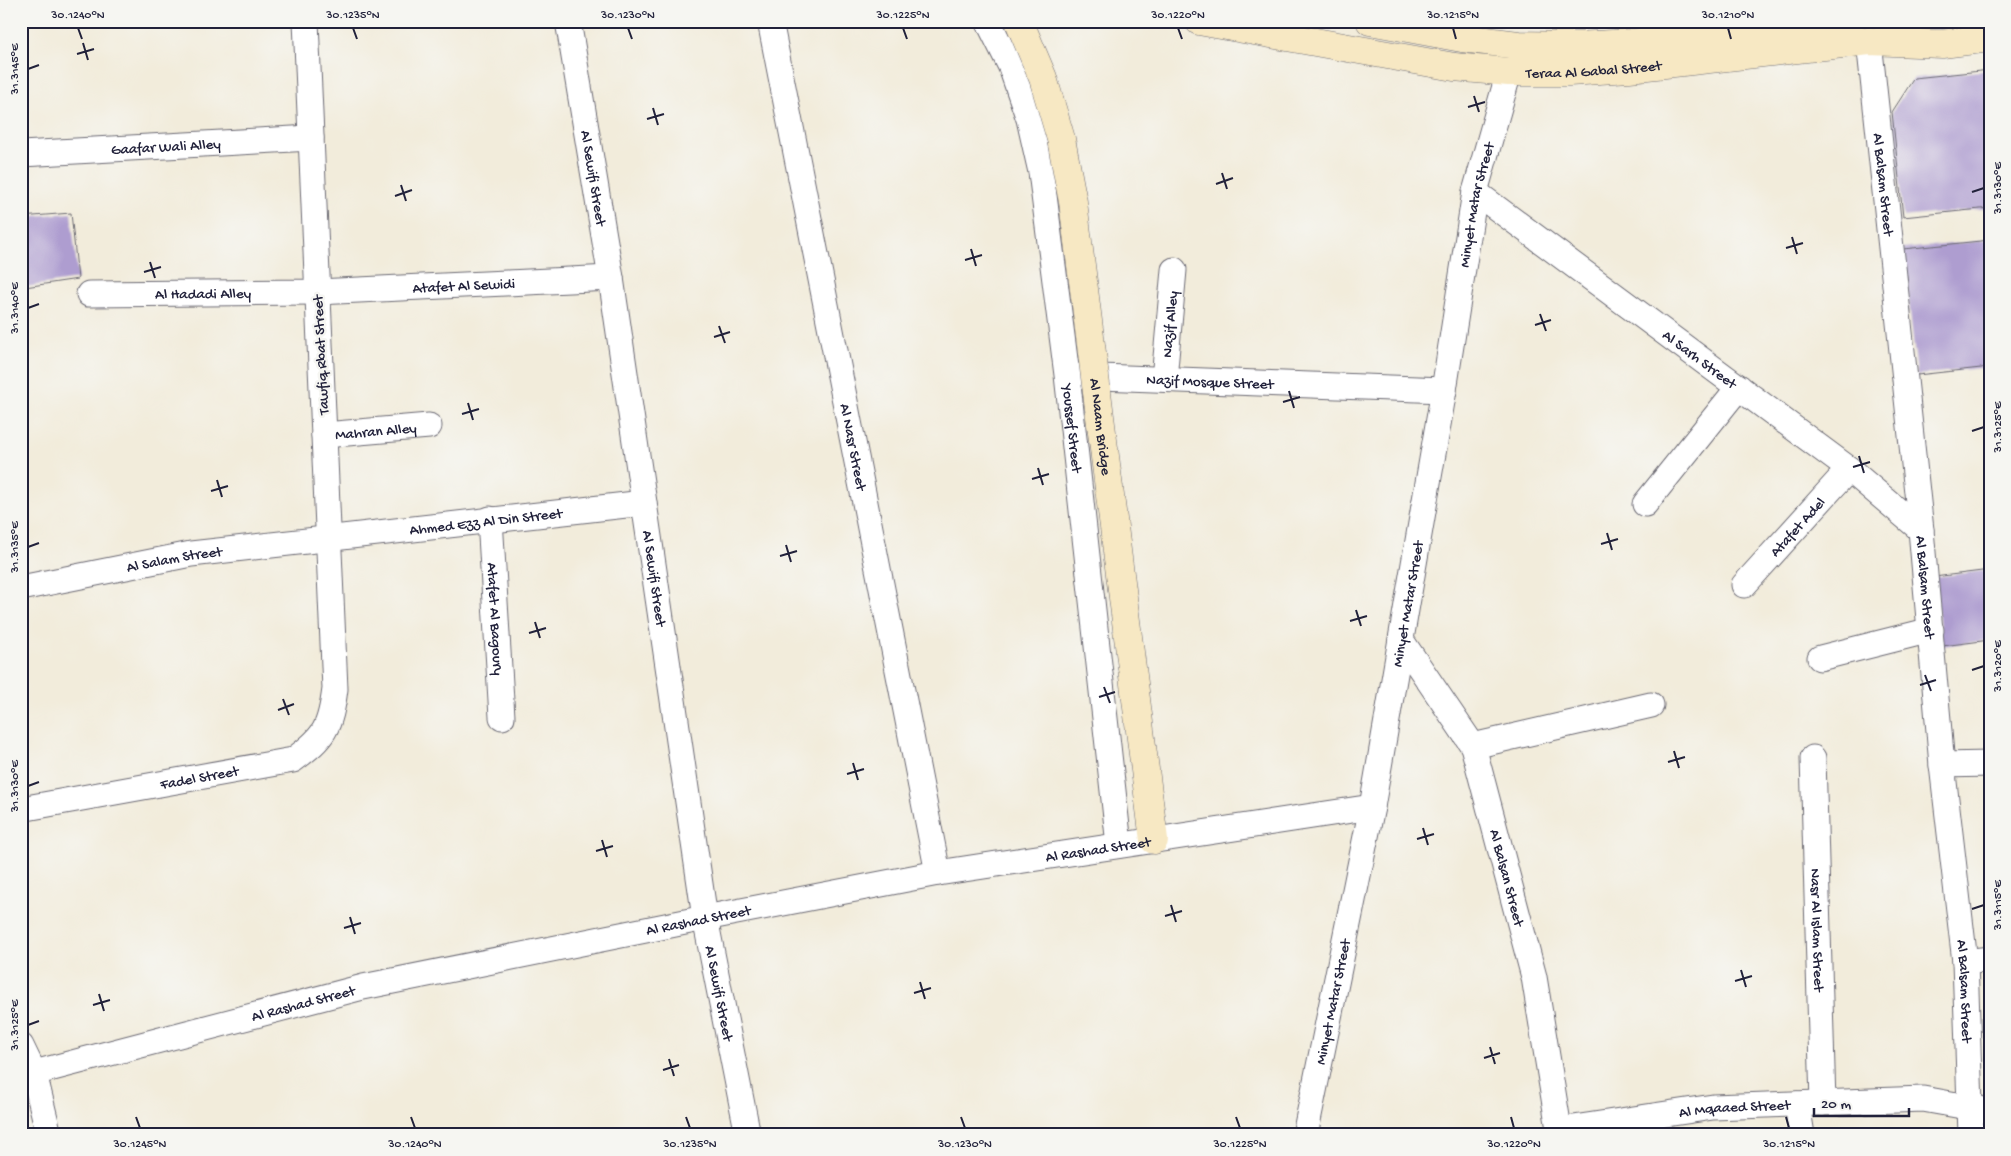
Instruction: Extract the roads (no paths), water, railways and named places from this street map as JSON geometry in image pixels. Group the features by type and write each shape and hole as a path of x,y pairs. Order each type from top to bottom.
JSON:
{"street":[{"name":"Tawfiq Rbat Street","path":"306,21 334,689"},
{"name":"Al Sewifi Street","path":"568,21 611,278 705,918 748,1135"},
{"name":"Al Nasr Street","path":"770,21 938,873"},
{"name":"Youssef Street","path":"988,21 1011,67 1029,119 1041,172 1067,376 1119,845"},
{"name":"Al Naam Bridge","path":"1019,21 1043,78 1061,139 1073,202 1154,840"},
{"name":"Teraa Al Gabal Street","path":"1199,21 1444,65 1509,72 1569,72 1630,68 1869,41 1942,44 1990,38"},
{"name":"Teraa Al Gabal Street","path":"1370,21 1462,38 1518,44 1574,46 1631,43 1850,21"},
{"name":"Al Balsam Street","path":"1869,41 1922,530 1942,765 1980,1110 1971,1135"},
{"name":"Minyet Matar Street","path":"1305,1135 1372,807 1444,390 1475,192 1509,72"},
{"name":"Gaafar Wali Alley","path":"21,154 310,138"},
{"name":"Al Sarh Street","path":"1475,192 1849,469 1922,530"},
{"name":"Nazif Alley","path":"1164,379 1174,270"},
{"name":"Atafet Al Sewidi","path":"317,292 611,278"},
{"name":"Al Hadadi Alley","path":"89,294 317,292"},
{"name":"Nazif Mosque Street","path":"1067,376 1444,390"},
{"path":"1645,504 1739,387"},
{"name":"Mahran Alley","path":"324,435 429,426"},
{"name":"Atafet Adel","path":"1744,585 1849,469"},
{"name":"Ahmed Ezz Al Din Street","path":"328,536 644,502"},
{"name":"Atafet Al Bagoury","path":"490,519 502,717"},
{"name":"Al Salam Street","path":"21,588 191,554 328,536"},
{"path":"1820,658 1931,630"},
{"name":"Al Balsan Street","path":"1401,640 1473,746 1534,977 1560,1132"},
{"name":"Fadel Street","path":"21,809 293,760 317,742 331,718 334,689"},
{"path":"1473,746 1651,704"},
{"name":"Nasr Al Islam Street","path":"1813,758 1823,1103"},
{"path":"1942,765 1990,764"},
{"name":"Al Rashad Street","path":"34,1073 363,986 705,918 938,873 1372,807"},
{"path":"1964,962 1990,959"},
{"path":"21,1046 34,1073 49,1135"},
{"name":"Al Mqaaed Street","path":"1560,1132 1713,1107 1923,1099 1980,1110"},
{"path":"1797,1104 1802,1135"}]}
